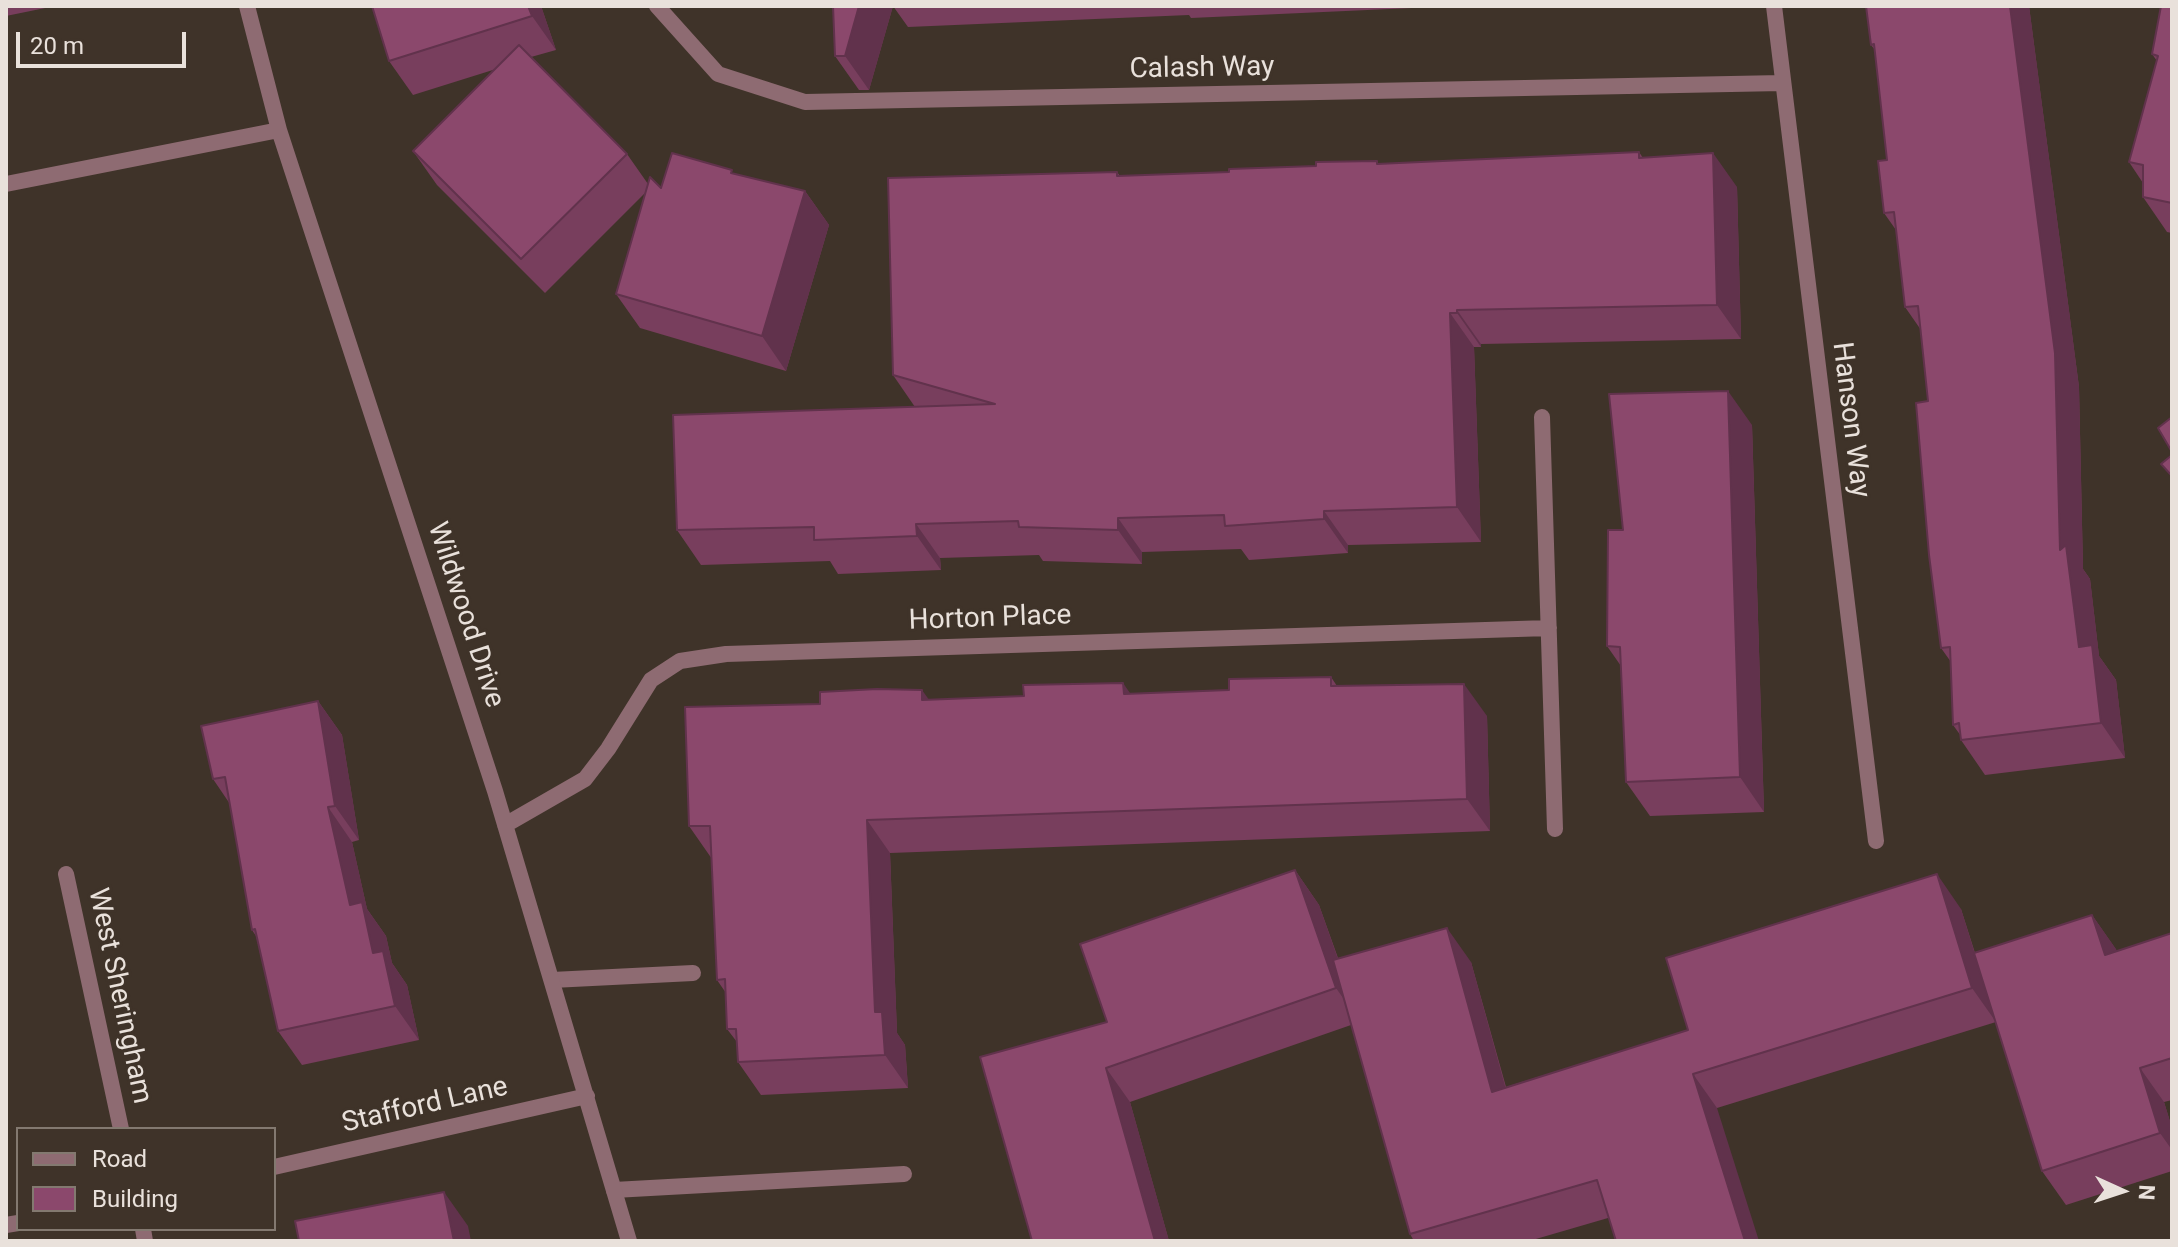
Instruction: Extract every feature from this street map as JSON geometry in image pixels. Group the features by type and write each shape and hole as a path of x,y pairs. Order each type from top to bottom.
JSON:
{"street":[{"name":"Wildwood Drive","path":"247,6 279,130 505,825 629,1241"},
{"name":"Calash Way","path":"657,6 718,74 805,102 1782,83"},
{"name":"Hanson Way","path":"1774,6 1876,841"},
{"path":"6,184 279,130"},
{"path":"1542,417 1555,829"},
{"name":"Horton Place","path":"505,825 585,779 608,749 651,680 680,661 726,654 1549,628"},
{"name":"West Sheringham","path":"66,874 121,1127"},
{"path":"552,980 693,973"},
{"name":"Stafford Lane","path":"276,1167 587,1096"},
{"path":"614,1190 904,1174"}],"building":[{"path":"372,6 528,6 532,16 389,61"},
{"path":"833,6 859,6 845,56 835,56"},
{"path":"1866,6 2010,6 2055,353 2060,550 2066,545 2079,647 2092,645 2101,723 1961,740 1959,723 1953,725 1950,647 1941,648 1929,555 1916,403 1928,401 1918,306 1905,307 1894,212 1884,213 1878,161 1887,160 1874,44 1871,45"},
{"path":"2161,6 2172,7 2172,203 2143,197 2143,165 2129,162 2158,56 2152,54"},
{"path":"519,45 627,154 521,259 413,151"},
{"path":"1639,152 1639,158 1713,153 1717,305 1457,310 1457,313 1450,313 1457,507 1324,511 1324,519 1225,526 1224,515 1118,518 1118,530 1019,527 1018,521 916,524 917,536 814,540 814,527 677,530 673,415 995,404 893,375 888,178 1117,172 1117,176 1316,166 1316,162 1377,161 1377,164"},
{"path":"672,153 732,170 731,173 805,191 762,336 616,294 650,177 661,188"},
{"path":"1728,391 1740,777 1626,782 1620,647 1607,646 1608,530 1623,530 1609,394"},
{"path":"2172,417 2172,452 2158,428"},
{"path":"2172,455 2172,476 2161,464"},
{"path":"1331,677 1331,686 1464,684 1467,799 867,820 875,1012 882,1012 885,1055 738,1062 736,1029 727,1029 725,979 717,980 710,826 689,826 685,707 820,704 820,692 877,689 922,690 922,700 1024,696 1023,685 1123,683 1124,694 1229,690 1229,679"},
{"path":"318,701 335,806 328,807 350,905 362,902 373,953 383,951 395,1006 278,1031 255,929 252,930 225,777 213,779 201,726"},
{"path":"1295,870 1336,988 1106,1068 1155,1241 1032,1241 980,1057 1107,1022 1080,944"},
{"path":"1937,874 1972,988 1693,1074 1745,1241 1616,1241 1597,1180 1410,1234 1333,960 1447,928 1492,1092 1688,1030 1666,958"},
{"path":"2092,915 2105,955 2172,933 2172,1058 2140,1068 2160,1133 2042,1171 1974,953"},
{"path":"444,1192 454,1241 299,1241 295,1221"}]}
